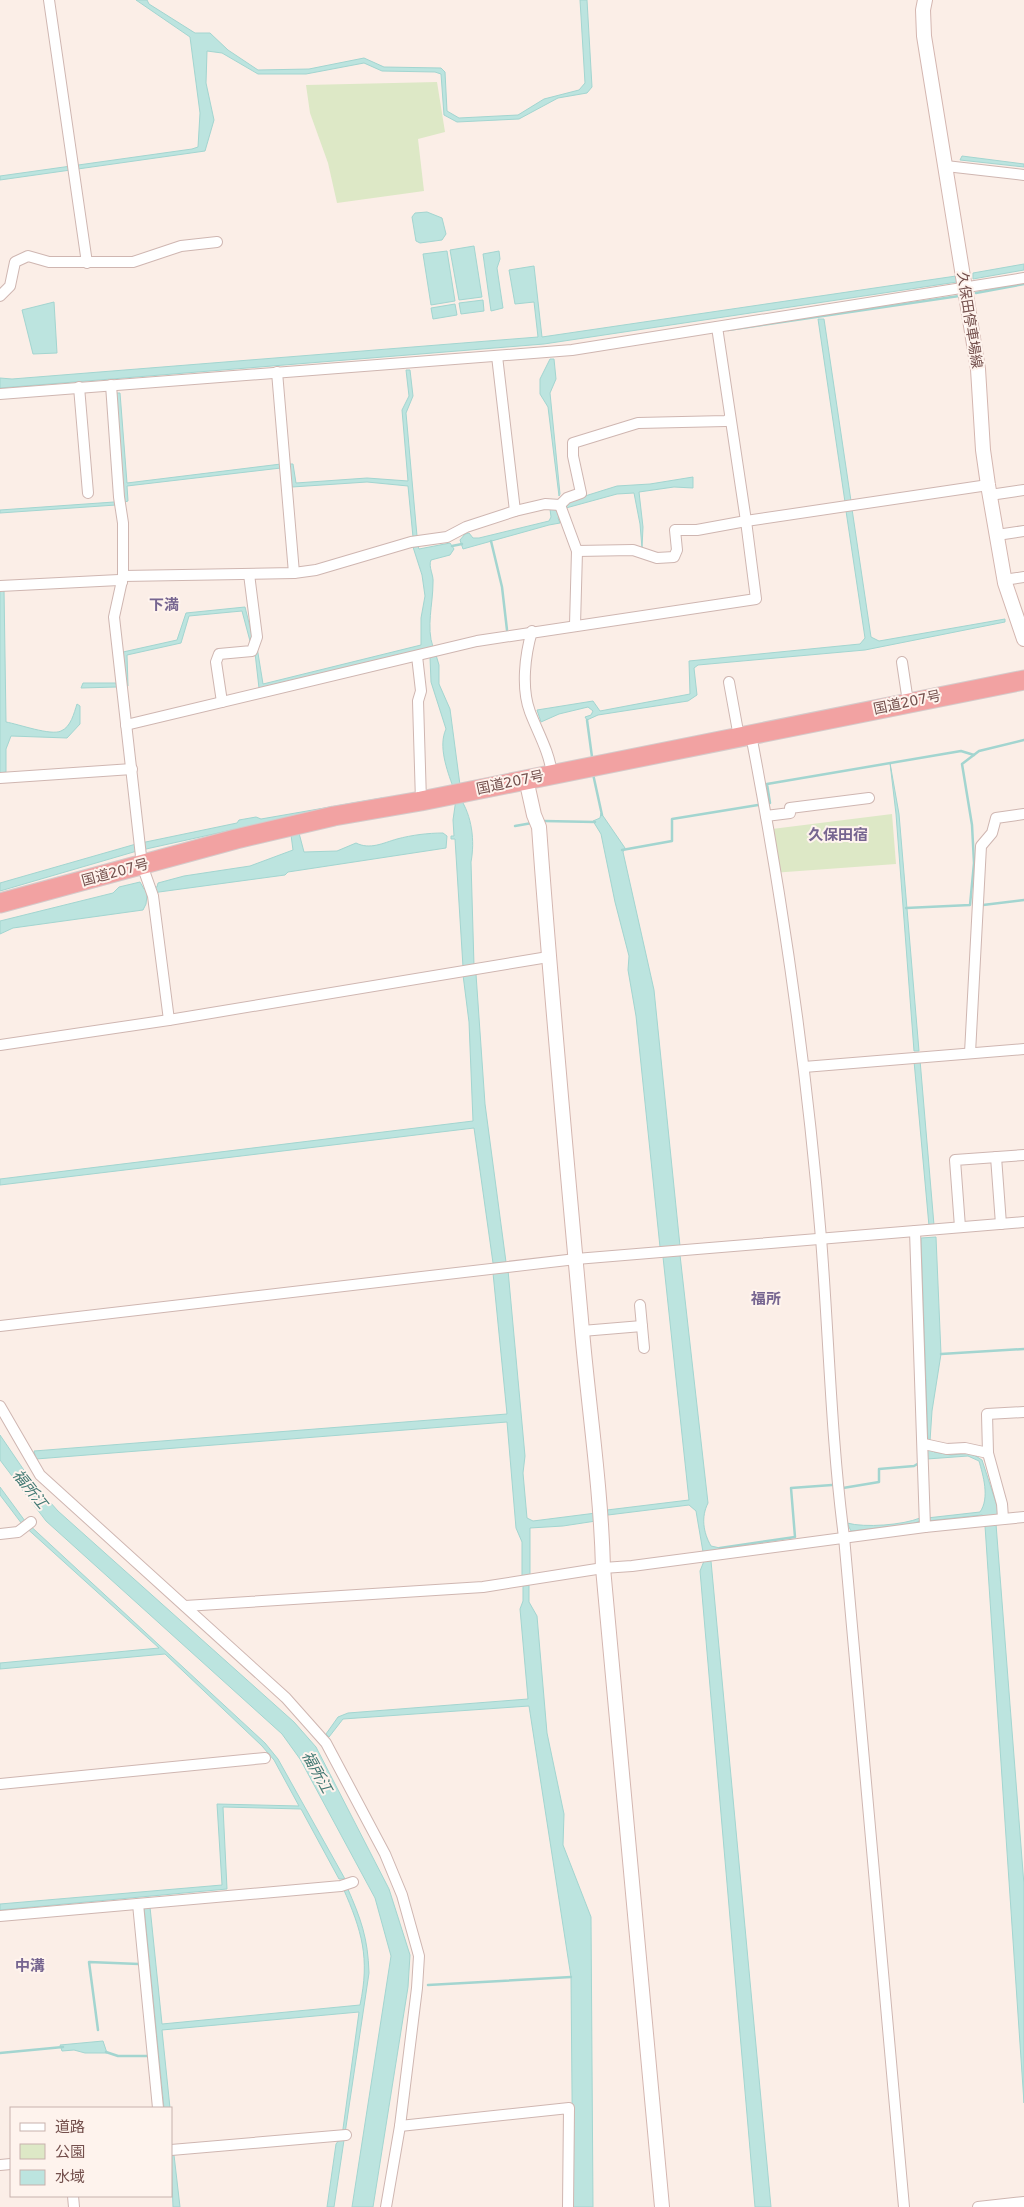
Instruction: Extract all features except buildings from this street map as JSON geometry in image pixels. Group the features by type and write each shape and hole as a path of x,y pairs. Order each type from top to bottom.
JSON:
{"highway":[{"name":"国道207号","path":"0,903 142,860 334,816 421,801 1024,680"}],"street":[{"path":"49,0 87,263"},
{"name":"久保田停車場線","path":"925,0 923,10 924,36 978,369 983,450 989,490 1004,580 1014,615 1024,639"},
{"path":"946,166 1024,175"},
{"path":"0,296 10,286 15,262 28,256 49,262 133,262 181,246 217,242"},
{"path":"0,394 111,385 277,376 572,350 1024,278"},
{"path":"126,725 477,641 532,631 756,599 717,327"},
{"path":"497,356 515,511"},
{"path":"277,376 294,573"},
{"path":"111,385 123,524 123,579 114,617 142,860 152,896 169,1020"},
{"path":"78,388 88,493"},
{"path":"575,625 577,551 562,510 567,498 581,493 573,456 573,443 638,423 726,421 730,418"},
{"path":"577,551 633,550 657,558 674,557 677,550 675,530 697,530 848,506 989,490 1024,490"},
{"path":"0,586 123,579 294,573 316,570 416,542 446,537 466,527 515,511 545,504 562,510"},
{"path":"996,535 1024,531"},
{"path":"222,702 216,662 219,654 252,651 257,637 249,574"},
{"path":"1004,580 1024,577"},
{"path":"532,631 525,681 529,709 550,758 552,774"},
{"path":"421,801 418,701 426,654"},
{"path":"902,662 908,702"},
{"path":"729,682 766,816 804,1067 821,1238 837,1479 844,1537 904,2207"},
{"path":"0,778 132,768"},
{"path":"526,779 534,815 539,827 548,957 582,1331 601,1510 602,1568 662,2207"},
{"path":"766,816 790,813 790,808 869,798"},
{"path":"970,1053 982,846 992,833 996,818 1024,814"},
{"path":"0,1045 169,1020 548,957"},
{"path":"804,1067 1024,1049"},
{"path":"960,1227 954,1160 1024,1154"},
{"path":"996,1157 1001,1224"},
{"path":"0,1326 576,1259 1024,1222"},
{"path":"915,1231 924,1444 925,1527"},
{"path":"640,1305 644,1348"},
{"path":"582,1331 642,1326"},
{"path":"0,1406 40,1475 286,1698 326,1743 385,1854 402,1895 419,1956 417,1988 400,2126 386,2207"},
{"path":"1003,1518 1002,1504 988,1453 987,1414 1024,1412"},
{"path":"924,1444 947,1449 965,1448 988,1453"},
{"path":"185,1606 484,1587 602,1568 632,1566 844,1537 1024,1516"},
{"path":"0,1534 18,1532 31,1522"},
{"path":"0,1784 265,1758"},
{"path":"0,1916 341,1886 353,1882"},
{"path":"138,1904 158,2107"},
{"path":"400,2126 569,2108 568,2207"},
{"path":"172,2150 346,2135"},
{"path":"978,2207 1024,2202"}],"green space":[{"path":"437,82 445,132 418,139 424,191 337,203 328,163 310,113 306,85"},
{"path":"892,814 896,864 772,873 764,830"}],"water":[{"path":"136,0 147,0 149,4 195,33 210,33 228,50 258,70 309,69 364,58 384,67 441,68 445,72 447,111 459,118 518,115 544,99 579,90 585,83 580,0 587,0 592,87 587,93 558,98 519,119 457,122 444,115 441,74 435,72 382,71 364,63 306,74 258,74 222,53 207,51 206,83 214,120 205,151 0,180 0,176 198,147 200,113 190,37"},
{"path":"962,156 1024,164 1024,167 960,160"},
{"path":"427,212 442,218 446,234 442,240 420,243 416,241 412,217 415,213"},
{"path":"474,246 482,297 459,300 450,250"},
{"path":"447,251 455,301 431,305 423,254"},
{"path":"499,251 500,259 497,268 503,308 491,311 483,254"},
{"path":"1024,264 1024,270 973,279 973,273"},
{"path":"534,266 542,337 956,276 957,282 544,344 0,388 0,378 12,379 538,337 534,302 515,304 509,270"},
{"path":"483,300 484,311 461,314 459,303"},
{"path":"54,302 57,353 33,354 22,310"},
{"path":"455,304 457,315 433,319 431,308"},
{"path":"818,319 824,319 851,501 845,502"},
{"path":"550,359 554,359 556,379 550,393 559,496 548,407 540,394 540,379"},
{"path":"406,370 410,370 413,396 406,413 417,536 413,537 408,486 367,482 292,487 288,464 293,464 296,483 367,478 408,481 402,410 409,396"},
{"path":"116,393 120,393 127,483 281,464 281,468 127,486 128,501 116,505 0,513 0,510 114,502 124,498"},
{"path":"693,477 693,488 674,487 639,492 643,527 642,548 634,493 617,494 566,508 565,505 569,501 617,486 650,484"},
{"path":"550,509 555,509 560,515 558,518 560,523 463,549 460,540 465,534 469,533 473,538 479,538 549,521 551,517"},
{"path":"852,509 871,637 879,641 1005,619 1005,622 865,650 698,665 694,668 697,695 688,701 598,715 587,720 585,717 591,715 593,711 588,707 559,714 541,722 537,710 593,701 600,711 690,694 689,661 860,644 865,638 846,511"},
{"path":"450,543 454,549 450,555 431,560 430,563 433,591 430,632 433,647 259,688 255,653 257,647 263,684 421,645 421,618 425,596 422,575 413,547 418,546 419,549"},
{"path":"0,589 4,589 6,722 42,731 61,731 70,723 77,704 80,706 80,724 67,738 11,736 6,749 6,772 0,773"},
{"path":"245,607 252,635 250,641 242,611 189,616 181,643 127,655 128,686 125,687 123,652 177,640 186,613"},
{"path":"436,655 439,665 439,684 450,709 460,785 453,787 443,750 446,729 431,682 430,657"},
{"path":"83,683 116,683 117,687 81,688"},
{"path":"890,763 899,814 919,1051 914,1051 896,814"},
{"path":"382,798 387,802 283,823 232,830 137,851 0,891 0,883 136,844 237,823 239,820 256,817 261,819"},
{"path":"460,798 470,821 473,846 471,862 474,966 463,967 455,839 451,839 451,836 454,836 453,820 456,799"},
{"path":"601,813 625,848 623,852 654,990 680,1246 660,1247 636,1016 628,970 629,956 615,902 601,834 593,821 600,818"},
{"path":"299,833 304,852 337,851 356,843 366,846 376,845 414,835 443,833 447,836 446,848 288,872 285,875 159,892 147,895 143,910 13,928 0,934 0,921 113,893 119,887 140,882 144,889 157,887 158,883 184,876 250,866 293,850 291,835"},
{"path":"476,974 485,1104 506,1262 493,1263 474,1128 0,1185 0,1179 473,1121 469,1022 463,975"},
{"path":"920,1060 934,1225 929,1226 914,1061"},
{"path":"936,1237 941,1354 932,1411 930,1441 928,1441 921,1238"},
{"path":"680,1255 708,1503 704,1514 704,1524 711,1546 720,1548 715,1551 703,1552 696,1511 689,1505 608,1515 607,1510 689,1500 663,1257"},
{"path":"508,1270 525,1456 523,1473 527,1518 533,1521 596,1513 596,1521 530,1528 530,1576 522,1576 522,1542 516,1528 507,1422 36,1459 34,1451 507,1414 493,1273"},
{"name":"福所江","path":"0,1435 32,1482 58,1511 294,1722 316,1747 389,1889 410,1955 408,1987 373,2207 352,2207 391,1956 375,1898 300,1759 282,1734 46,1521 0,1460"},
{"path":"928,1446 934,1452 951,1455 971,1453 982,1460 999,1508 999,1513 995,1516 985,1517 982,1515 927,1521 927,1518 980,1512 985,1500 984,1480 979,1461 968,1456 927,1459"},
{"path":"0,1487 25,1521 265,1743 278,1759 345,1879 339,1879 301,1809 223,1807 227,1889 0,1910 0,1904 222,1885 217,1804 299,1806 274,1760 262,1746 165,1654 0,1669 0,1663 159,1648 22,1524 0,1495"},
{"path":"920,1518 920,1521 912,1524 851,1531 847,1523 855,1525 884,1525"},
{"path":"996,1524 1024,1885 1024,2103 985,1526"},
{"path":"704,1561 711,1561 771,2207 755,2207 700,1571"},
{"path":"523,1585 529,1585 529,1602 537,1616 547,1733 564,1814 563,1845 591,1917 593,2207 573,2207 571,1977 529,1706 343,1719 329,1737 326,1734 338,1717 348,1713 528,1699 520,1609 523,1601"},
{"path":"347,1887 363,1929 369,1973 334,2207 327,2207 336,2144 342,2136 359,2012 162,2030 170,2107 164,2107 144,1907 150,1907 162,2024 360,2005 364,1973 362,1945 355,1918 343,1888"},
{"path":"103,2041 107,2053 85,2053 74,2050 62,2051 60,2045"},
{"path":"172,2155 174,2155 180,2207 173,2207"}],"waterway":[{"path":"976,293 1024,284"},
{"path":"728,330 959,296"},
{"path":"491,541 502,587 507,630"},
{"path":"452,546 462,544"},
{"path":"587,720 592,757"},
{"path":"906,908 970,905 974,863 972,825 962,764 979,751 1024,740"},
{"path":"770,803 767,784 961,751 974,755"},
{"path":"593,774 602,815"},
{"path":"622,850 672,841 672,819 758,805"},
{"path":"544,821 595,822"},
{"path":"515,826 532,823"},
{"path":"983,905 1024,900"},
{"path":"941,1354 1024,1349"},
{"path":"843,1488 879,1482 879,1469 914,1466 919,1463"},
{"path":"720,1548 795,1537 791,1488 832,1485"},
{"path":"98,2030 89,1962 139,1964"},
{"path":"428,1985 571,1977"},
{"path":"0,2053 63,2047"},
{"path":"106,2052 118,2056 147,2056"}],"district":[{"name":"下満","path":"164,605"},
{"name":"久保田宿","path":"838,835"},
{"name":"福所","path":"766,1299"},
{"name":"中溝","path":"30,1966"}]}
